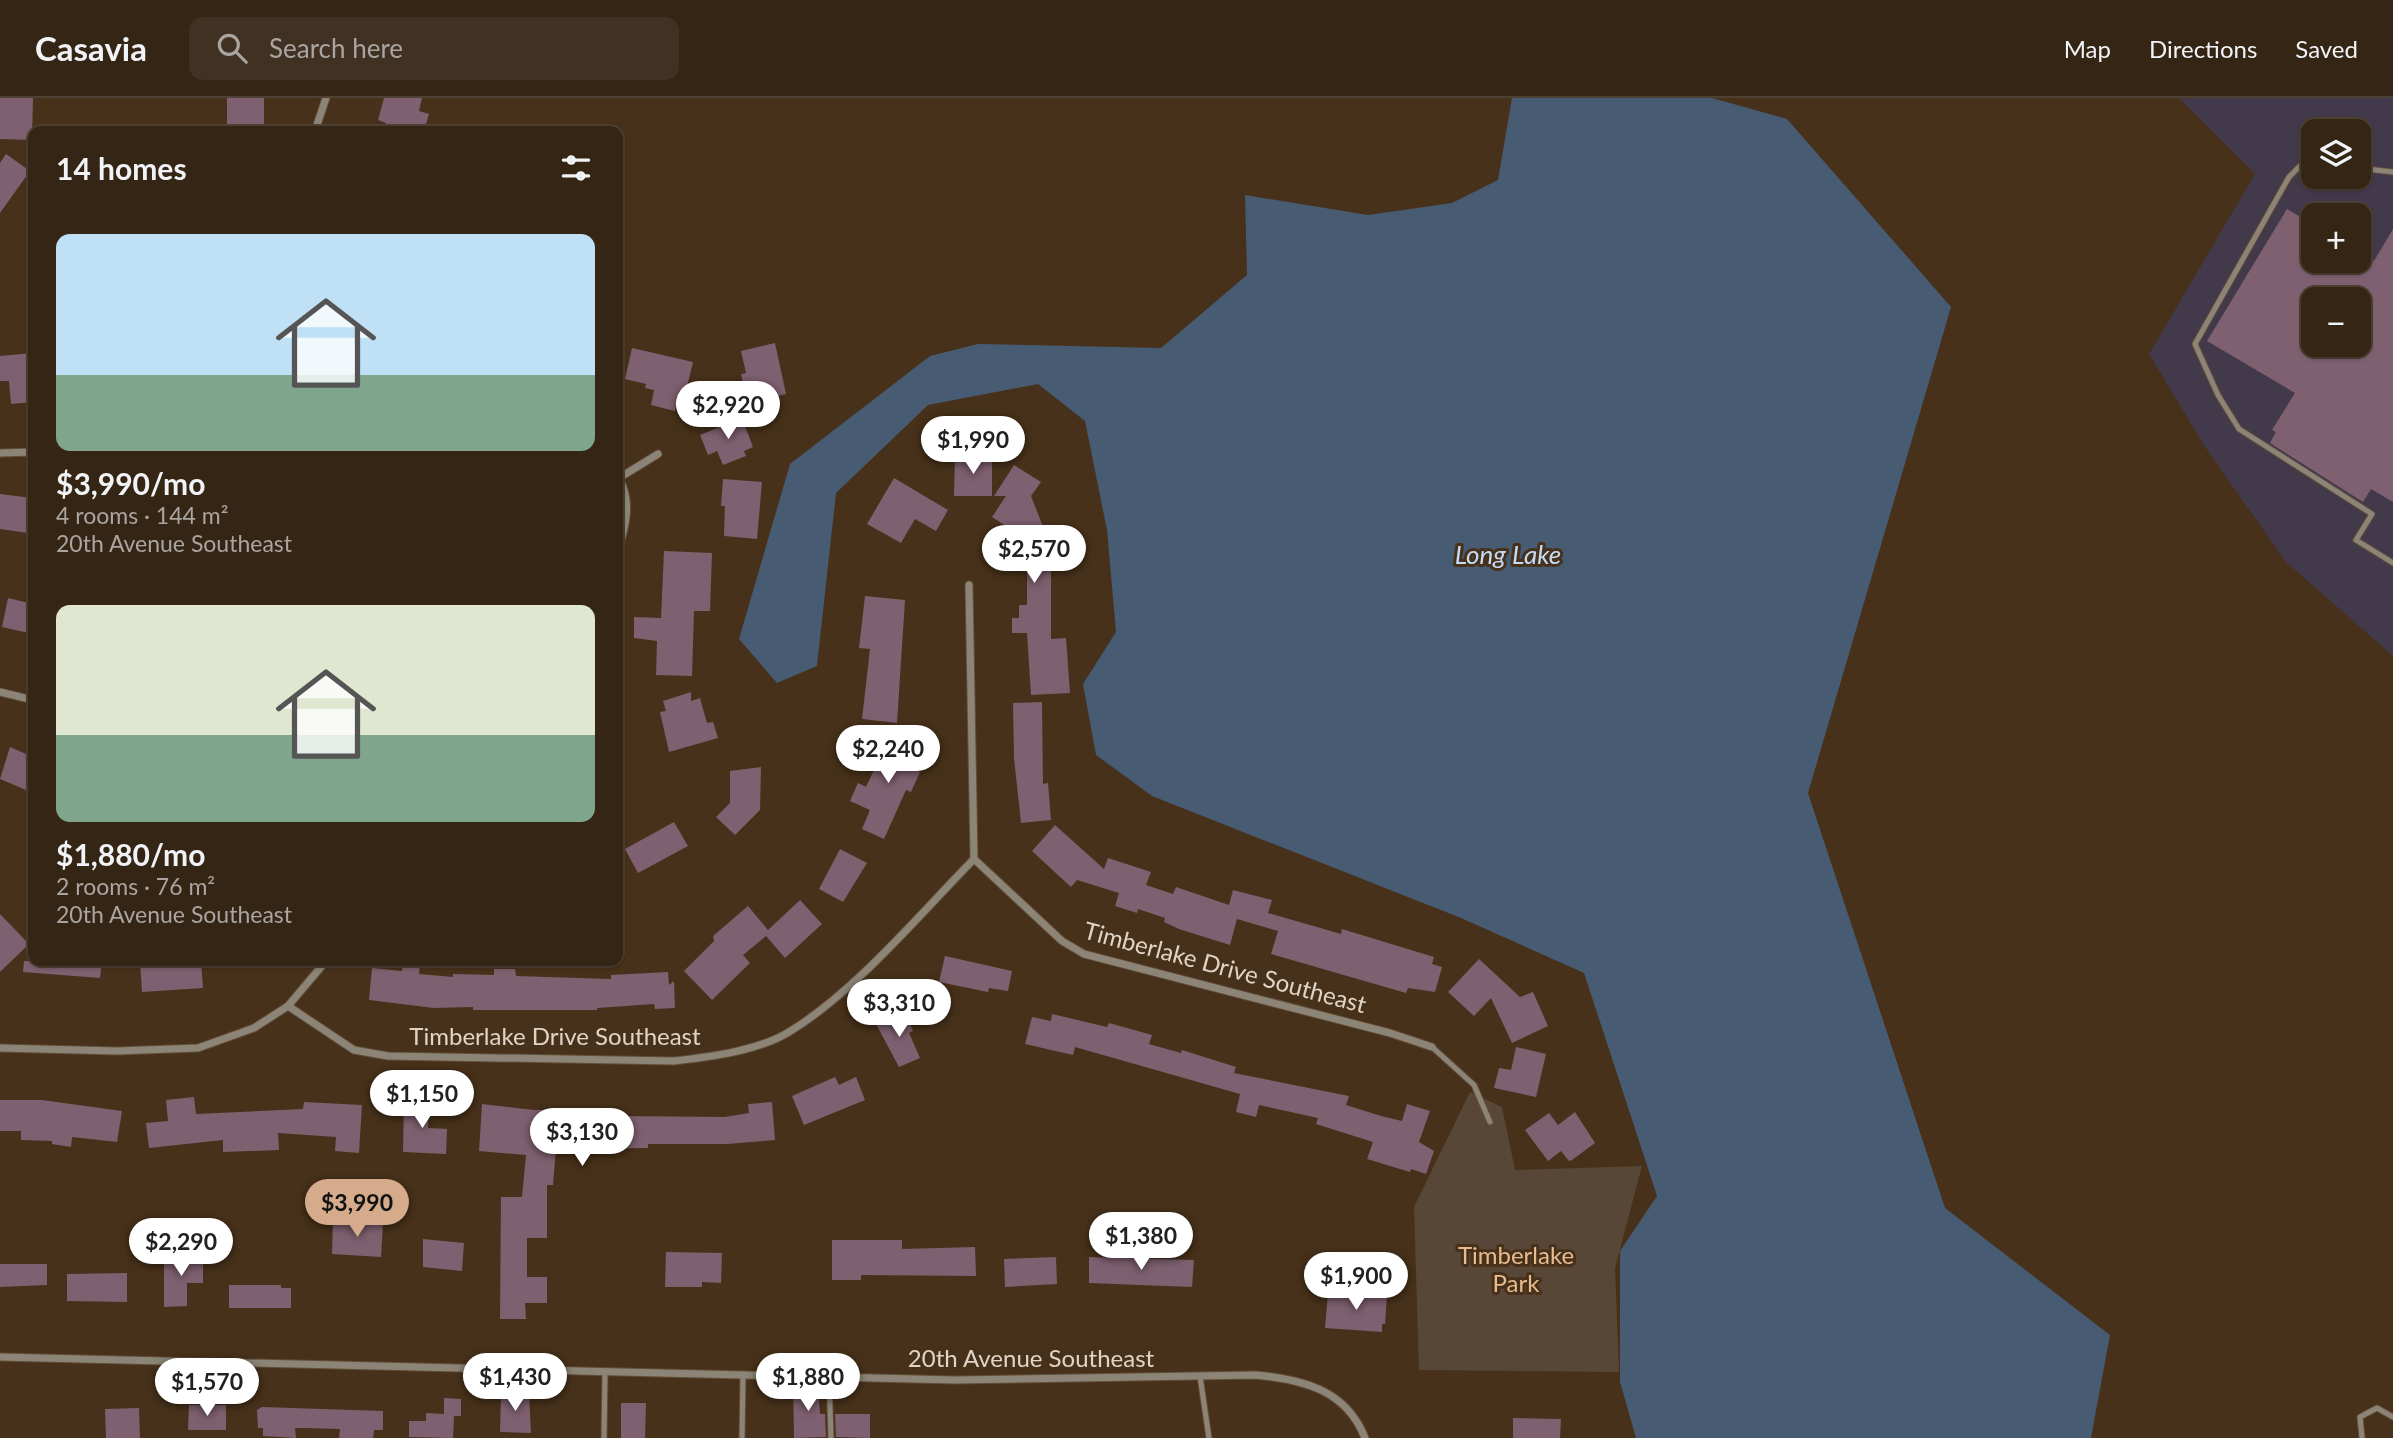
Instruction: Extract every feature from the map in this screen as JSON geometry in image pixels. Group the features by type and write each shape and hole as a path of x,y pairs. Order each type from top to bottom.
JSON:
{"street":[{"path":"317,126 326,98"},
{"path":"0,453 28,452"},
{"path":"623,475 658,454"},
{"path":"623,486 628,494 623,530"},
{"path":"969,585 974,859"},
{"path":"0,692 28,699"},
{"name":"Timberlake Drive Southeast","path":"288,1006 354,1050 388,1056 674,1061 721,1055 787,1034 811,1016 853,981 974,859 1062,941 1084,954 1390,1033 1432,1047"},
{"path":"0,1048 117,1051 198,1048 254,1028 288,1006 322,966"},
{"name":"20th Avenue Southeast","path":"0,1357 976,1381 1255,1375 1297,1379 1338,1401 1350,1412 1365,1438"}],"lane":[{"path":"2301,165 2289,177 2195,344 2218,395 2239,429 2372,514 2356,540 2393,564"},
{"path":"2371,170 2393,172"},
{"path":"1432,1047 1474,1085 1490,1122"},
{"path":"604,1438 605,1373"},
{"path":"742,1438 743,1374"},
{"path":"829,1376 831,1438"},
{"path":"1200,1376 1209,1438"},
{"path":"2362,1438 2360,1418 2377,1408 2393,1417"}],"shaded area":[{"path":"2179,98 2393,98 2393,656 2286,562 2205,447 2149,354 2255,174"}],"green space":[{"name":"Timberlake Park","path":"1470,1092 1502,1107 1515,1170 1642,1166 1615,1268 1619,1372 1419,1370 1414,1207"}],"water":[{"name":"Long Lake","path":"1512,98 1712,98 1787,119 1951,307 1808,793 1945,1208 2110,1335 2091,1438 1636,1438 1620,1382 1620,1251 1657,1196 1584,973 1461,918 1152,796 1096,755 1083,684 1116,632 1107,530 1085,421 1038,384 928,405 836,493 817,666 777,683 739,639 790,464 930,356 978,344 1161,348 1247,275 1245,195 1368,215 1452,203 1498,180"}],"building":[{"path":"0,98 33,98 32,126 28,126 28,140 0,139"},
{"path":"227,98 264,98 264,124 227,124"},
{"path":"384,98 422,98 419,111 429,114 425,126 385,126 386,123 378,120"},
{"path":"6,154 28,170 28,174 0,213 0,163"},
{"path":"2287,209 2301,217 2301,273 2371,273 2371,259 2374,261 2393,229 2393,502 2371,489 2363,502 2270,443 2276,432 2272,430 2295,393 2207,341"},
{"path":"775,343 786,394 747,403 741,374 746,373 741,351"},
{"path":"632,348 693,362 686,391 680,390 675,411 651,405 654,390 645,388 646,384 625,379"},
{"path":"28,353 28,402 11,404 9,381 0,381 0,356"},
{"path":"742,418 753,447 744,451 746,456 723,465 717,451 708,455 700,435"},
{"path":"955,456 992,457 992,496 954,496"},
{"path":"1014,465 1041,482 1031,496 1056,560 1051,562 1051,639 1066,638 1070,693 1031,695 1027,633 1012,633 1012,618 1019,618 1019,605 1027,605 1027,568 1012,530 992,517 1006,496 994,496"},
{"path":"894,478 948,510 936,531 915,519 901,543 867,524"},
{"path":"723,479 762,482 757,539 724,536 725,506 721,506"},
{"path":"0,494 28,498 28,533 0,529"},
{"path":"664,551 712,553 710,611 694,611 692,676 656,675 657,641 634,638 634,617 661,618"},
{"path":"865,596 905,600 897,723 862,719 870,649 859,648"},
{"path":"8,598 28,603 28,633 2,627"},
{"path":"691,692 691,701 700,698 707,723 713,722 718,738 669,752 660,712 666,711 663,701"},
{"path":"1042,702 1043,784 1048,783 1051,820 1021,823 1014,758 1013,703"},
{"path":"891,734 920,747 911,768 920,772 911,792 906,790 884,839 862,829 870,810 850,801 858,783 866,787"},
{"path":"10,747 28,755 28,791 0,779"},
{"path":"761,767 760,810 735,835 716,817 730,803 730,771"},
{"path":"674,822 688,846 638,873 625,849"},
{"path":"1055,825 1104,869 1108,858 1151,872 1146,885 1173,894 1176,887 1229,905 1233,890 1272,900 1268,913 1341,934 1342,929 1434,957 1432,964 1442,967 1435,992 1408,988 1406,993 1271,954 1278,931 1237,919 1230,945 1179,929 1164,922 1165,918 1138,909 1137,913 1115,906 1119,893 1077,880 1071,887 1032,851"},
{"path":"840,849 867,863 843,902 819,889"},
{"path":"800,900 822,924 785,958 766,936 743,955 750,963 712,1000 684,971 714,941 713,936 748,906 768,930"},
{"path":"0,914 28,945 0,972"},
{"path":"945,956 1012,971 1008,991 989,988 988,992 939,982"},
{"path":"1479,959 1520,997 1533,992 1548,1026 1512,1043 1491,998 1474,1016 1448,992"},
{"path":"24,961 28,961 28,966 101,966 100,978 23,972"},
{"path":"140,966 201,966 203,988 142,992"},
{"path":"402,966 420,966 419,974 453,977 453,974 494,975 494,969 515,969 516,976 611,979 611,975 668,972 669,985 674,981 675,1008 655,1009 654,1004 597,1010 473,1010 473,1007 434,1008 369,1000 372,968 402,971"},
{"path":"904,1011 913,1031 909,1033 920,1058 899,1067 876,1024"},
{"path":"1052,1014 1107,1027 1109,1023 1152,1035 1149,1044 1181,1053 1182,1050 1236,1067 1234,1073 1349,1096 1346,1105 1381,1116 1402,1121 1407,1104 1430,1111 1419,1142 1434,1151 1426,1174 1367,1159 1373,1142 1316,1124 1318,1118 1259,1105 1256,1117 1236,1112 1240,1094 1075,1047 1073,1055 1025,1044 1032,1017 1051,1021"},
{"path":"1516,1047 1546,1054 1536,1097 1494,1088 1499,1068 1511,1070"},
{"path":"835,1077 839,1085 856,1077 865,1100 804,1125 792,1096"},
{"path":"194,1097 196,1114 303,1109 304,1102 362,1105 359,1153 335,1151 336,1137 278,1133 279,1150 223,1152 223,1140 149,1148 146,1123 168,1121 166,1100"},
{"path":"0,1100 42,1100 122,1111 117,1142 72,1137 71,1147 52,1144 52,1141 21,1140 21,1131 0,1131"},
{"path":"404,1100 429,1101 428,1128 447,1129 446,1154 403,1152"},
{"path":"772,1102 775,1140 727,1144 648,1144 648,1148 556,1149 553,1185 547,1185 547,1238 527,1238 527,1277 547,1277 547,1303 525,1303 526,1319 500,1319 501,1197 522,1197 526,1155 479,1151 482,1104 534,1110 617,1109 617,1116 725,1117 749,1113 748,1104"},
{"path":"1575,1112 1595,1143 1572,1160 1569,1161 1561,1151 1548,1161 1525,1130 1549,1113 1558,1125"},
{"path":"333,1221 383,1223 381,1257 332,1254"},
{"path":"423,1239 464,1243 462,1271 423,1267"},
{"path":"832,1240 902,1240 902,1249 975,1247 976,1276 861,1275 861,1280 832,1280"},
{"path":"666,1252 722,1253 721,1283 702,1282 702,1287 665,1287"},
{"path":"164,1256 203,1256 203,1283 187,1283 187,1306 164,1307"},
{"path":"1056,1257 1057,1284 1005,1287 1004,1259"},
{"path":"1089,1257 1194,1260 1192,1287 1089,1283"},
{"path":"0,1264 47,1264 47,1285 0,1287"},
{"path":"127,1273 127,1302 67,1301 67,1274"},
{"path":"229,1285 281,1285 281,1288 291,1288 291,1308 229,1308"},
{"path":"1328,1293 1387,1296 1382,1332 1325,1328"},
{"path":"818,1385 820,1414 825,1414 826,1437 794,1438 793,1386"},
{"path":"501,1393 529,1394 531,1433 500,1432"},
{"path":"444,1398 461,1399 461,1416 454,1416 453,1438 409,1437 409,1421 426,1421 426,1413 444,1414"},
{"path":"621,1403 646,1403 645,1438 621,1438"},
{"path":"189,1405 226,1405 226,1430 188,1430"},
{"path":"262,1407 383,1411 383,1430 374,1430 373,1438 339,1438 340,1429 305,1428 295,1428 296,1438 263,1436 263,1428 258,1428 257,1410"},
{"path":"139,1408 140,1438 106,1438 105,1409"},
{"path":"835,1414 870,1414 870,1438 836,1437"},
{"path":"1513,1418 1561,1419 1560,1438 1513,1438"}]}
